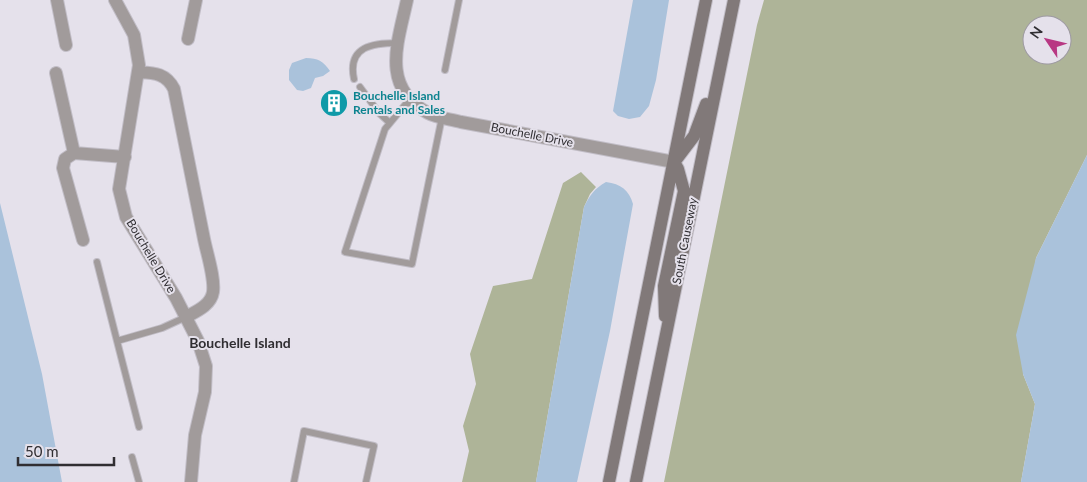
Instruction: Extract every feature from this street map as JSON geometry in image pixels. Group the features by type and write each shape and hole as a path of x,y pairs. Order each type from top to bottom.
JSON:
{"main road":[{"path":"609,482 706,0"},
{"name":"South Causeway","path":"636,482 734,0"},
{"path":"674,162 694,136 720,67"},
{"path":"666,335 664,286 684,191 674,162"}],"street":[{"path":"56,0 66,46"},
{"name":"Bouchelle Drive","path":"115,0 134,35 139,65 120,189 126,217 176,298 198,341 206,366 206,392 195,435 190,482"},
{"path":"188,39 196,0"},
{"name":"Bouchelle Drive","path":"407,0 395,59 397,78 410,100 429,114 674,162"},
{"path":"56,72 74,153"},
{"path":"138,72 158,74 166,77 174,89 209,261 213,285 210,299 206,305 186,317"},
{"path":"83,240 63,165 67,156 74,153 124,156"}],"lane":[{"path":"445,70 459,0"},
{"path":"354,79 352,69 354,59 361,50 376,43 398,43"},
{"path":"360,87 390,124"},
{"path":"410,100 385,129 345,252 412,264 442,117"},
{"path":"97,262 139,427"},
{"path":"117,341 162,328 186,317"},
{"path":"294,482 304,431 374,446 366,482"},
{"path":"132,457 139,482"}],"green space":[{"path":"764,0 1087,0 1087,155 1036,258 1023,374 1035,404 1021,482 664,482 757,25"},
{"path":"581,172 596,187 590,194 584,207 536,482 462,482 469,451 463,426 476,384 470,354 493,286 532,279 563,183"}],"water":[{"path":"633,0 669,0 656,80 649,106 640,117 629,119 618,116 613,111"},
{"path":"306,58 320,61 330,71 323,76 315,78 311,88 303,91 297,90 289,80 289,70 292,63"},
{"path":"1087,155 1087,482 1021,482 1035,404 1023,374 1016,335 1036,258"},
{"path":"606,182 624,188 633,204 610,331 577,482 536,482 584,207 598,187"},
{"path":"0,203 42,374 62,482 0,482"}],"place":[{"name":"Bouchelle Island Rentals and Sales","path":"334,103"}],"district":[{"name":"Bouchelle Island","path":"240,343"}]}
